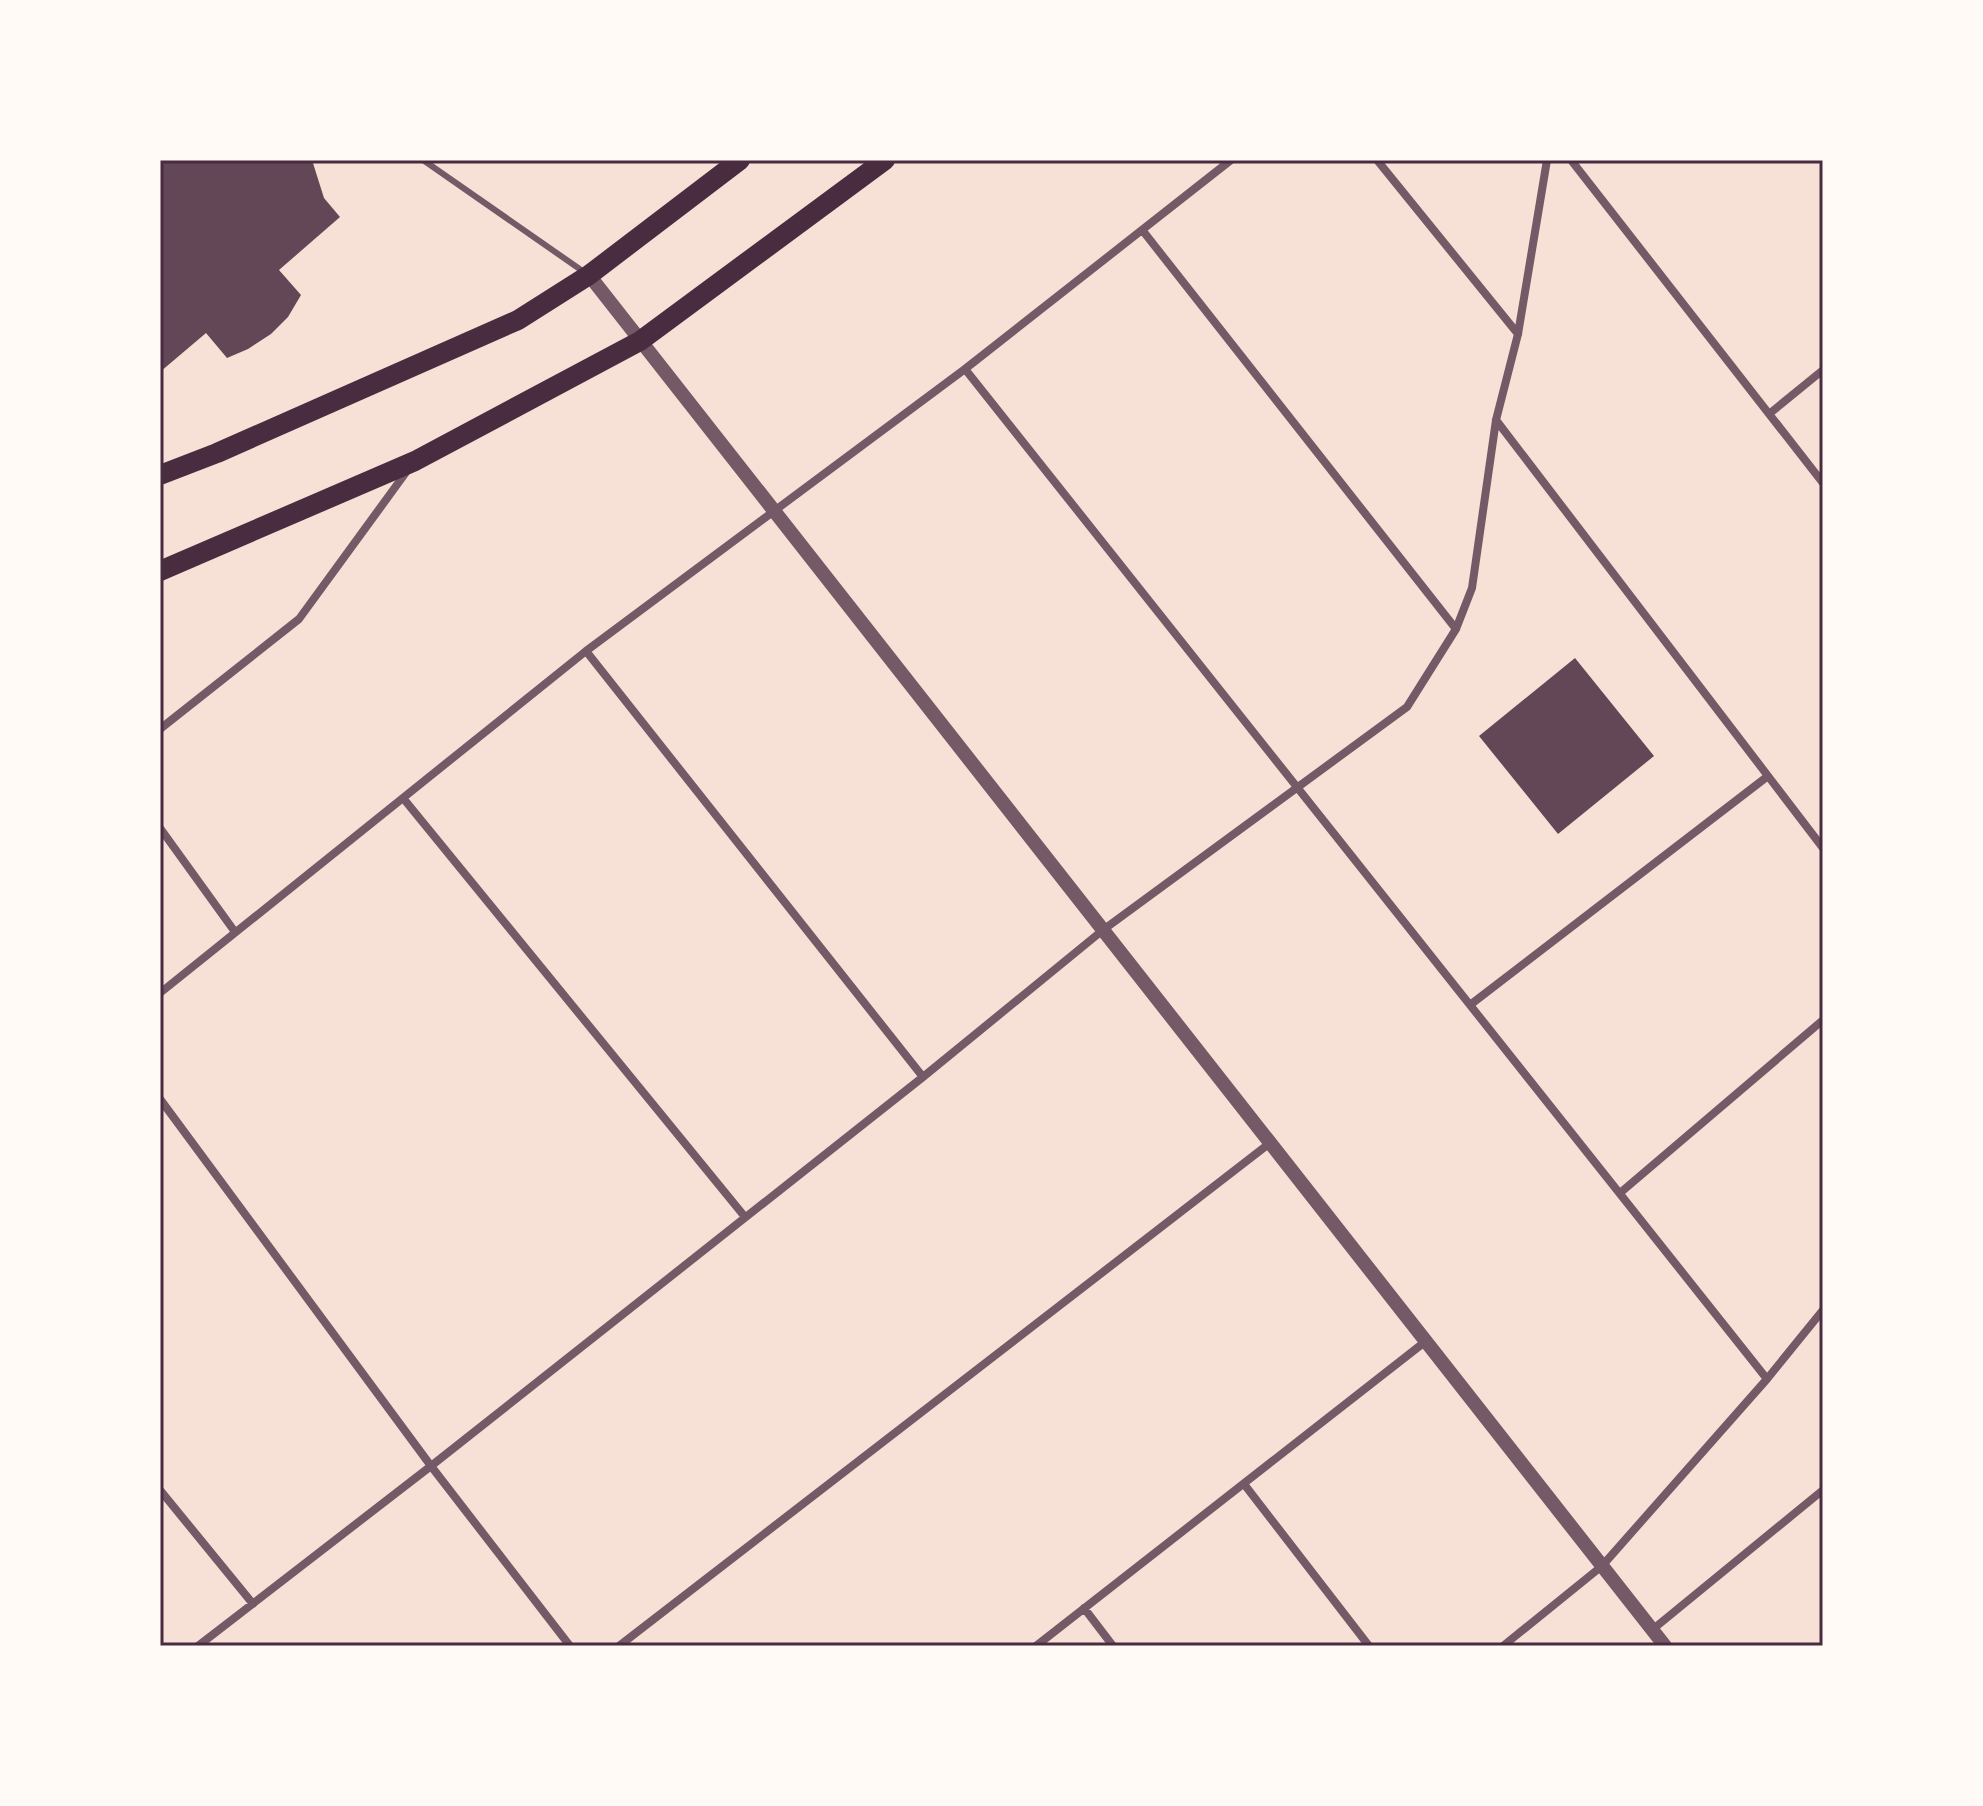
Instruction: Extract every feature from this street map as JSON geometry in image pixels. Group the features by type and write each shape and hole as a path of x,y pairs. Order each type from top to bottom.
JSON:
{"main road":[{"path":"160,475 217,453 518,320 589,275 740,160"},
{"path":"160,571 415,461 640,341 885,160"}],"street":[{"path":"160,993 586,651 965,369 1231,160"},
{"path":"1377,160 1518,334"},
{"path":"198,1646 923,1077 1103,930 1407,707 1456,629 1472,588 1496,420 1518,334 1547,160"},
{"path":"1571,160 1823,483"},
{"path":"1143,231 1456,629"},
{"path":"589,275 1665,1646"},
{"path":"965,369 1767,1379"},
{"path":"1769,414 1823,370"},
{"path":"1496,420 1823,848"},
{"path":"160,729 299,619 415,461"},
{"path":"586,651 923,1077"},
{"path":"1470,1005 1768,776"},
{"path":"403,798 745,1217"},
{"path":"160,828 235,932"},
{"path":"1620,1193 1823,1020"},
{"path":"160,1099 431,1466 570,1646"},
{"path":"619,1646 1270,1143"},
{"path":"1503,1646 1602,1566 1767,1379 1823,1310"},
{"path":"1036,1646 1426,1341"},
{"path":"1244,1484 1369,1646"},
{"path":"160,1490 253,1604"},
{"path":"1652,1630 1823,1490"},
{"path":"1084,1608 1113,1646"}],"lane":[{"path":"423,160 589,275"}],"building":[{"path":"160,160 312,160 324,198 340,217 279,270 301,295 288,317 271,334 227,358 206,333 160,372"},
{"path":"1575,658 1654,756 1558,834 1479,736"}]}
